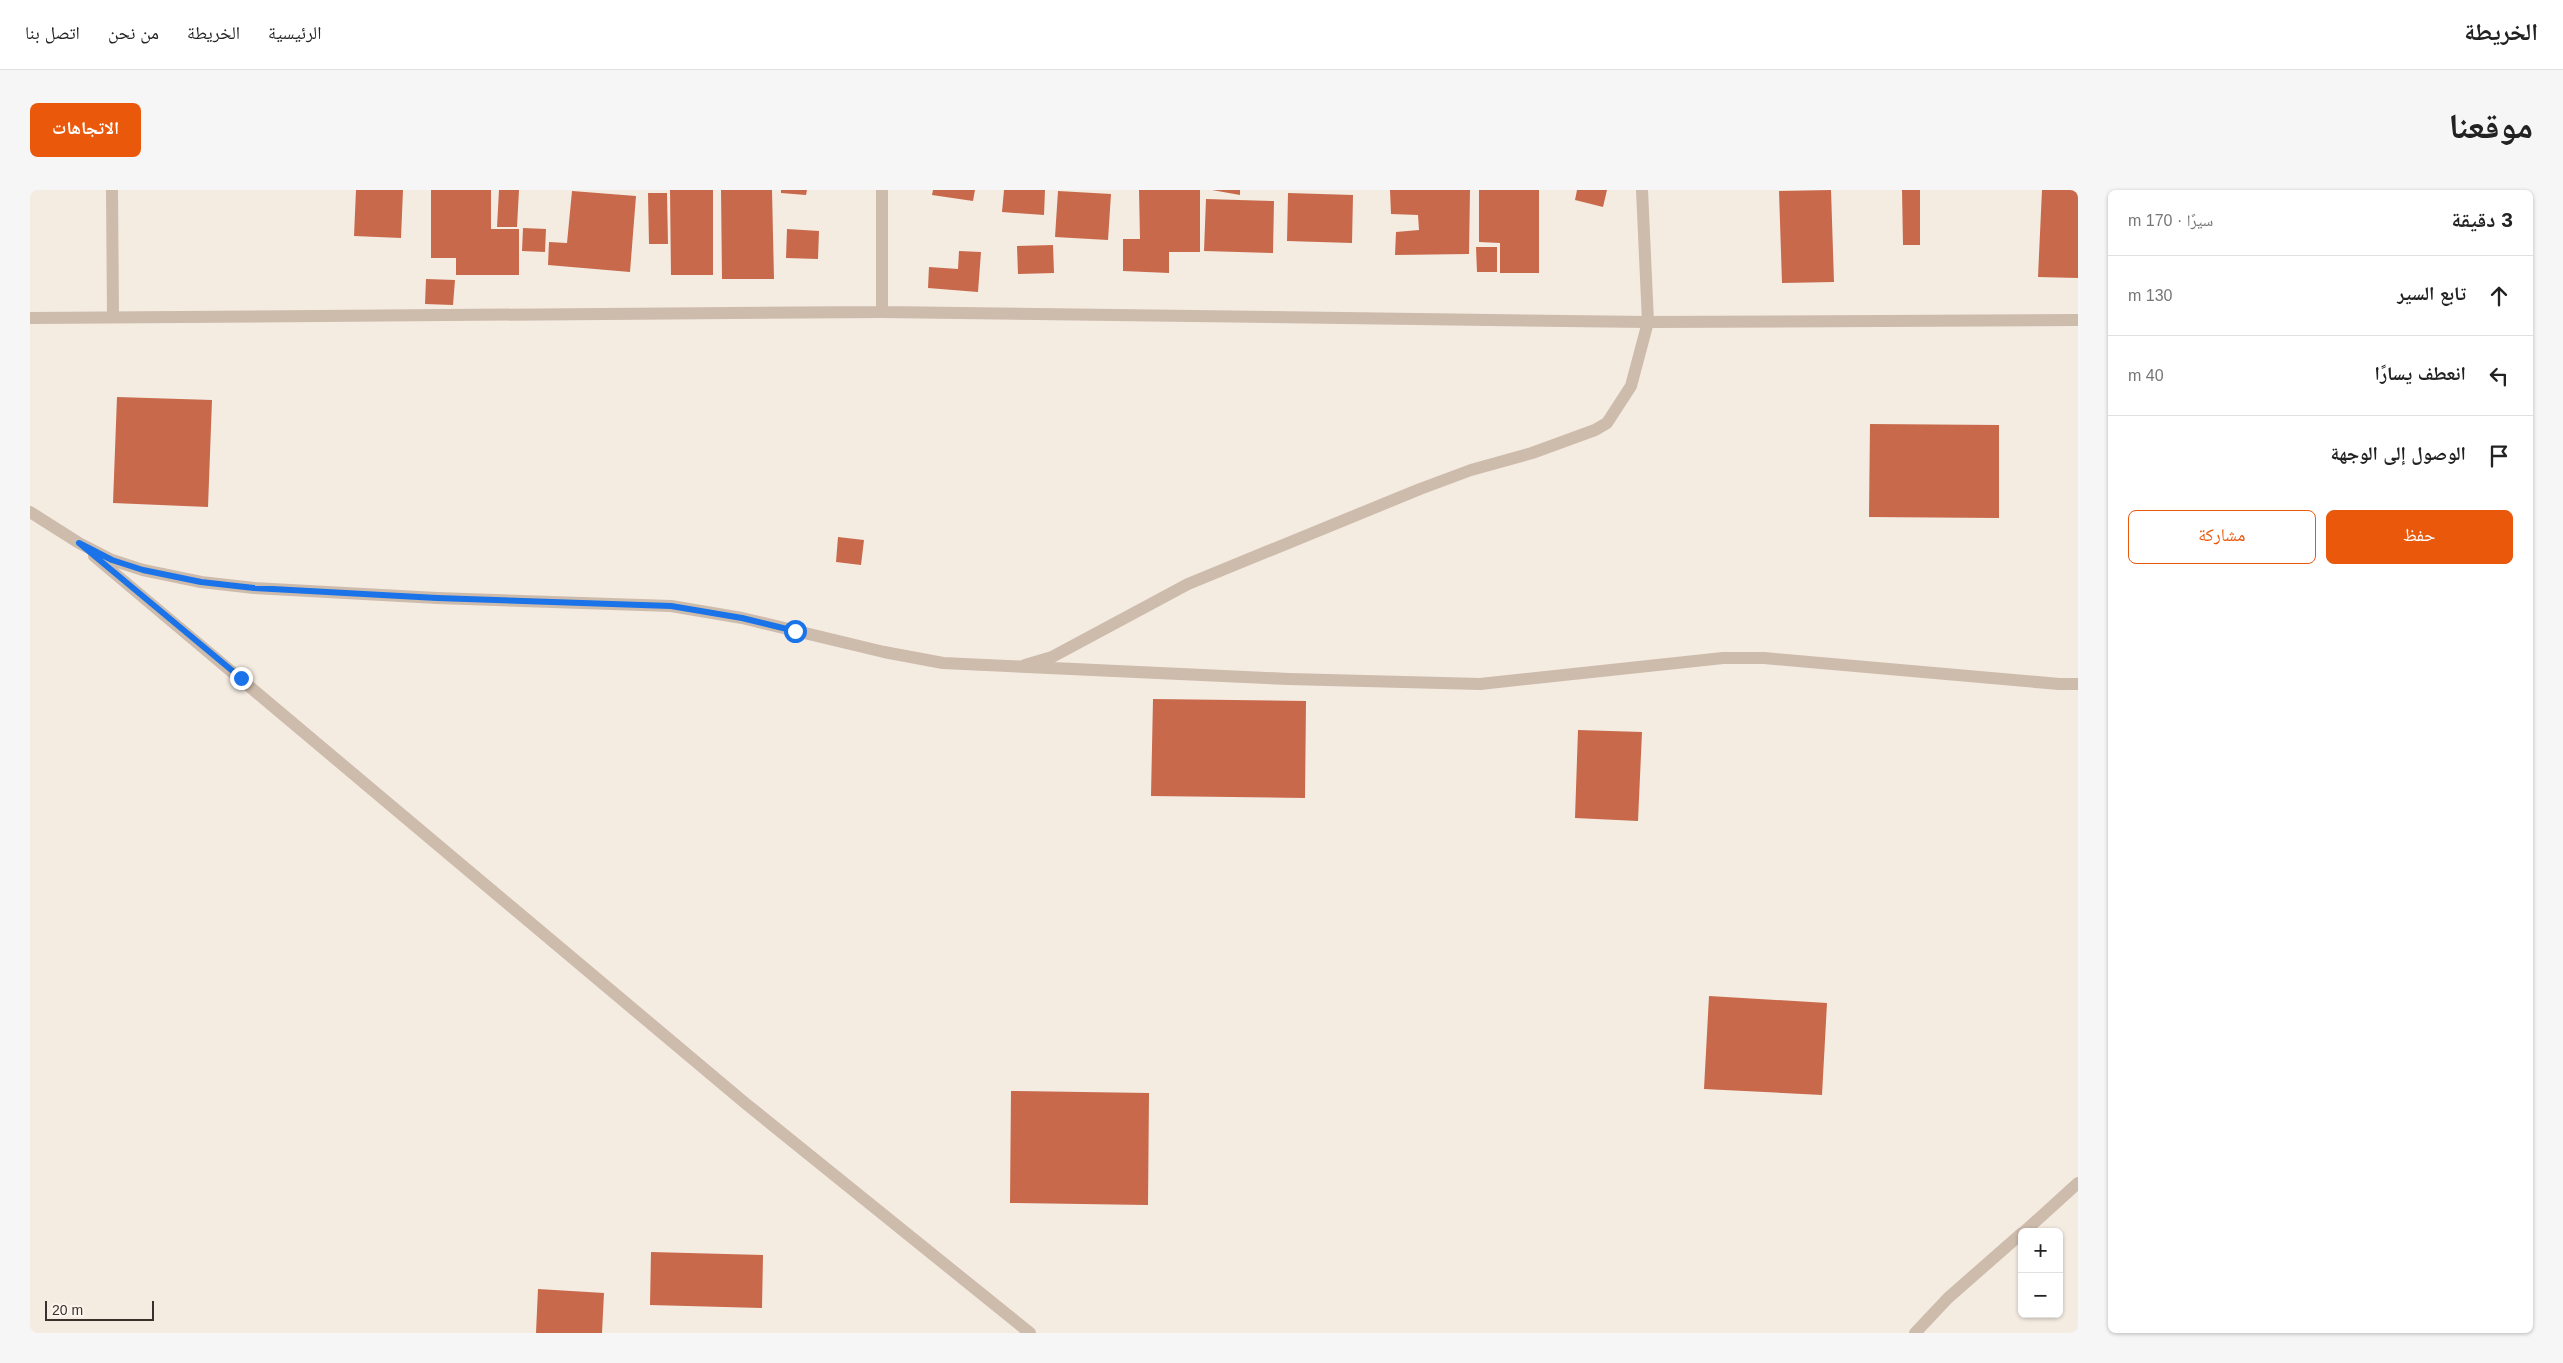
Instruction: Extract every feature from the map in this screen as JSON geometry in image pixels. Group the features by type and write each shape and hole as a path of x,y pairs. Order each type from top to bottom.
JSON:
{"street":[{"path":"112,190 113,317"},
{"path":"882,190 882,312"},
{"path":"1018,668 1052,657 1188,584 1462,473 1532,453 1595,430 1607,423 1631,386 1648,322 1642,190"},
{"path":"30,318 882,312 1648,322 2078,320"},
{"path":"30,512 79,543 112,560 143,570 201,582 254,588 418,597 671,606 742,618 884,652 943,663 1018,668 1289,679 1480,684 1723,658 1764,658 2059,684 2078,684"},
{"path":"79,543 745,1103 1030,1333"},
{"path":"2028,1228 2078,1183"},
{"path":"1915,1333 1948,1298 2018,1237"}],"building":[{"path":"356,190 403,190 401,238 354,236"},
{"path":"431,190 491,190 491,229 519,229 519,275 456,275 456,258 431,258"},
{"path":"499,190 519,190 517,227 497,227"},
{"path":"670,190 713,190 713,275 671,275"},
{"path":"721,190 772,190 774,279 722,279"},
{"path":"781,190 807,190 806,195 781,193"},
{"path":"933,190 975,190 973,201 932,195"},
{"path":"1004,190 1045,190 1044,215 1002,212"},
{"path":"1139,190 1200,190 1200,252 1169,252 1169,273 1123,271 1123,239 1140,239"},
{"path":"1212,190 1240,190 1240,195"},
{"path":"1390,190 1470,190 1469,254 1395,255 1396,232 1419,230 1418,215 1391,214"},
{"path":"1479,190 1539,190 1539,273 1500,273 1500,243 1479,242"},
{"path":"1577,190 1607,190 1603,207 1575,200"},
{"path":"1831,190 1834,282 1782,283 1779,191"},
{"path":"1902,190 1920,190 1920,245 1903,245"},
{"path":"2042,190 2078,190 2078,278 2038,277"},
{"path":"572,191 636,196 630,272 548,265 549,242 567,243"},
{"path":"1058,191 1111,194 1108,240 1055,237"},
{"path":"648,193 667,193 668,244 649,244"},
{"path":"1288,193 1353,195 1352,243 1287,241"},
{"path":"1206,199 1274,201 1273,253 1204,251"},
{"path":"523,228 546,229 545,252 522,251"},
{"path":"787,229 819,231 818,259 786,258"},
{"path":"1053,245 1054,273 1018,274 1017,246"},
{"path":"1476,247 1497,247 1497,272 1477,272"},
{"path":"959,251 981,252 978,292 928,288 929,267 958,269"},
{"path":"426,279 455,280 453,305 425,304"},
{"path":"117,397 212,400 208,507 113,503"},
{"path":"1870,424 1999,425 1999,518 1869,517"},
{"path":"838,537 864,540 861,565 836,562"},
{"path":"1153,699 1306,701 1305,798 1151,796"},
{"path":"1578,730 1642,732 1638,821 1575,818"},
{"path":"1709,996 1827,1003 1822,1095 1704,1089"},
{"path":"1011,1091 1149,1093 1148,1205 1010,1203"},
{"path":"651,1252 763,1255 762,1308 650,1305"},
{"path":"538,1289 604,1293 602,1333 536,1333"}],"route":[{"path":"241,678 79,543 112,560 143,570 201,582 254,588 437,598 671,606 742,618 795,631"}]}
